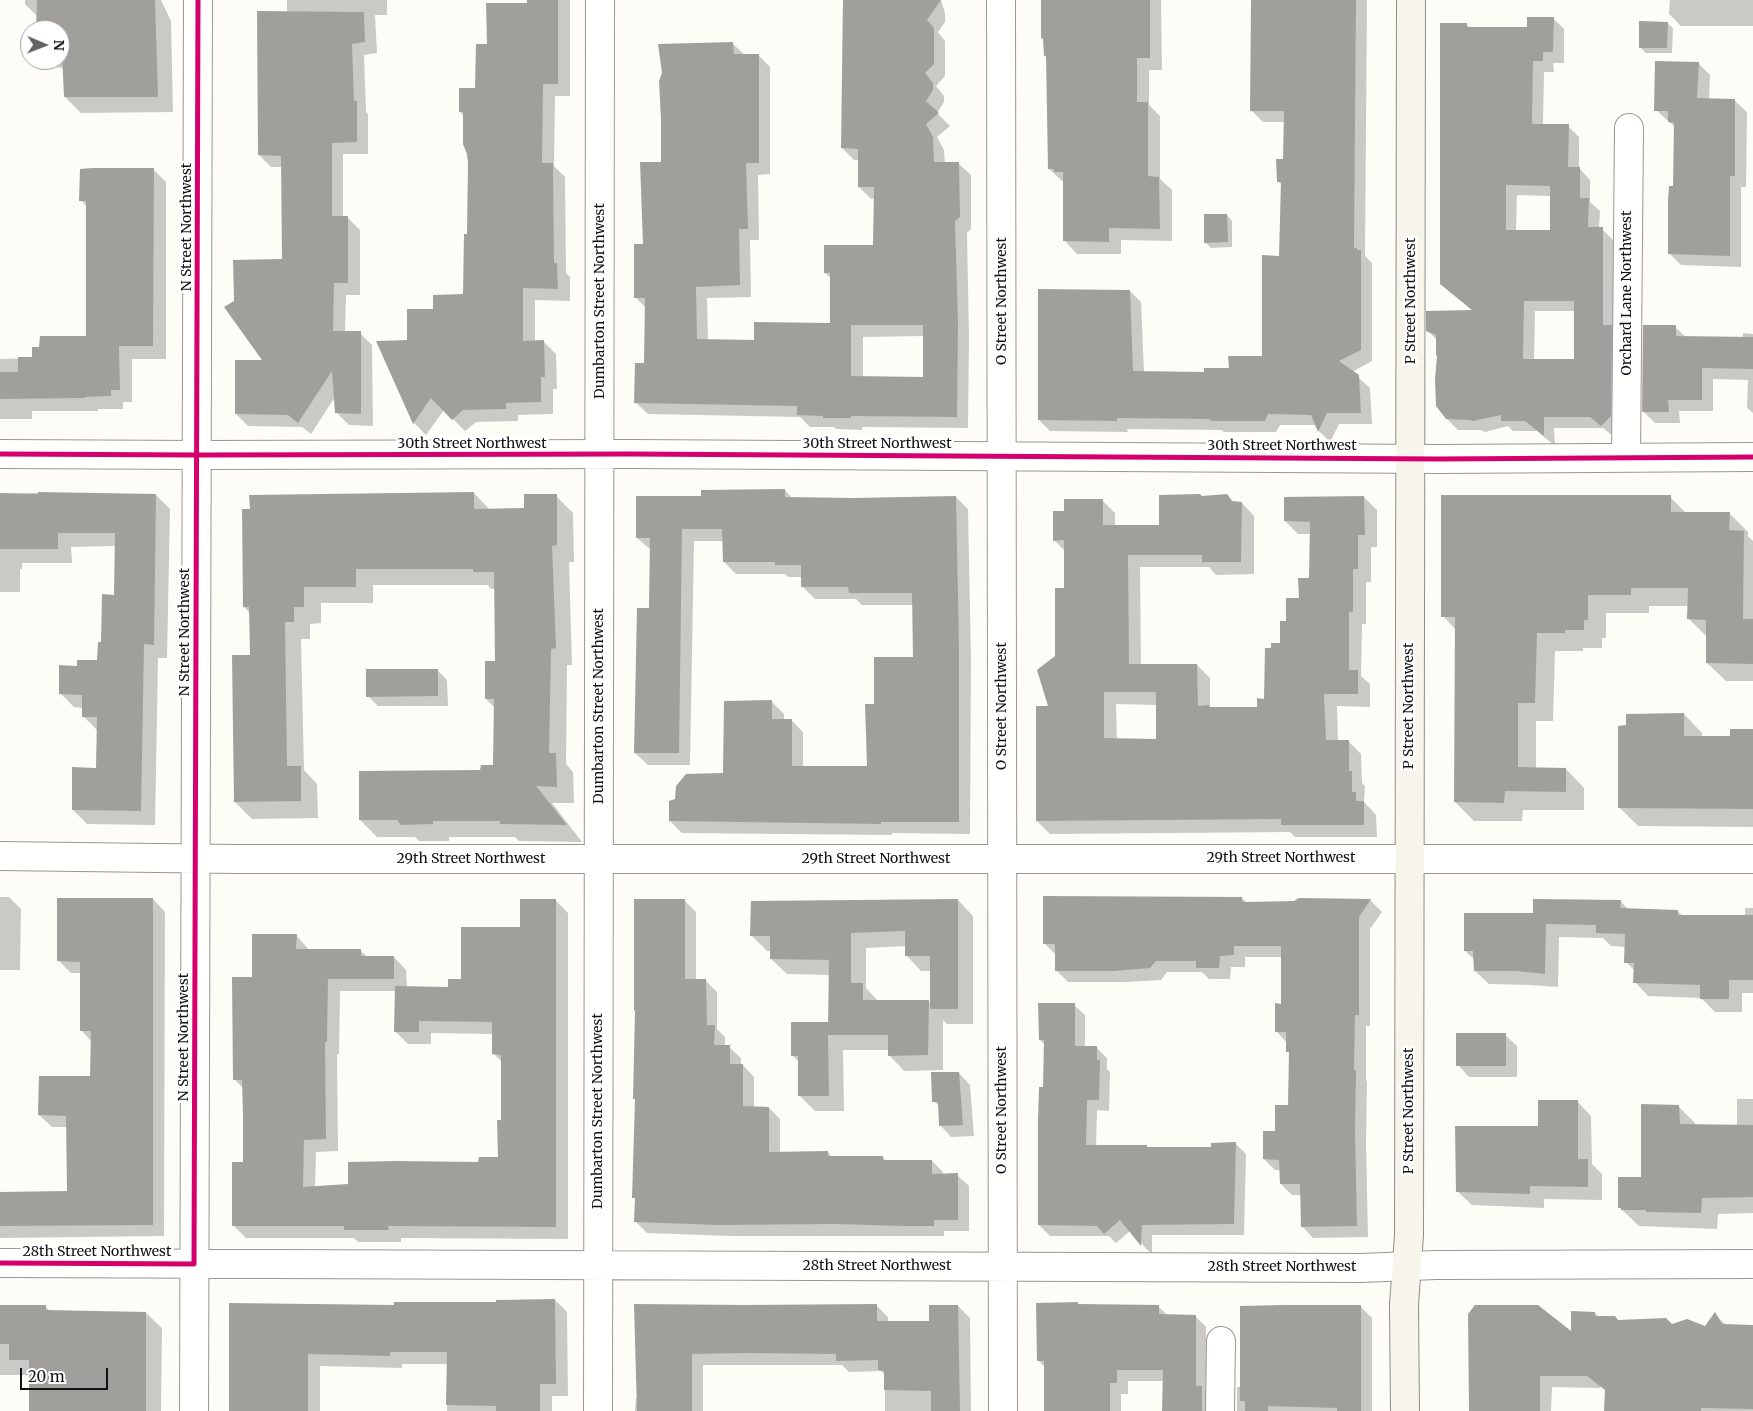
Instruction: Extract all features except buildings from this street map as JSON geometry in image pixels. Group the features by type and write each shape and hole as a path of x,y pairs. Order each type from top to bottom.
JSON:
{"main road":[{"name":"P Street Northwest","path":"1404,1411 1404,1305 1409,1235 1411,0"}],"street":[{"name":"N Street Northwest","path":"194,1411 198,0"},
{"name":"Dumbarton Street Northwest","path":"598,1411 600,0"},
{"name":"O Street Northwest","path":"1001,0 1003,1411"},
{"name":"Orchard Lane Northwest","path":"1626,457 1629,128"},
{"name":"30th Street Northwest","path":"0,454 1410,458 1753,457"},
{"name":"29th Street Northwest","path":"0,856 599,859 1753,858"},
{"name":"28th Street Northwest","path":"0,1263 1361,1268 1407,1266 1753,1264"},
{"path":"1220,1341 1220,1411"}],"cycle path":[{"path":"0,1263 194,1264 198,0"},
{"path":"0,454 630,454 1438,459 1753,457"}]}
